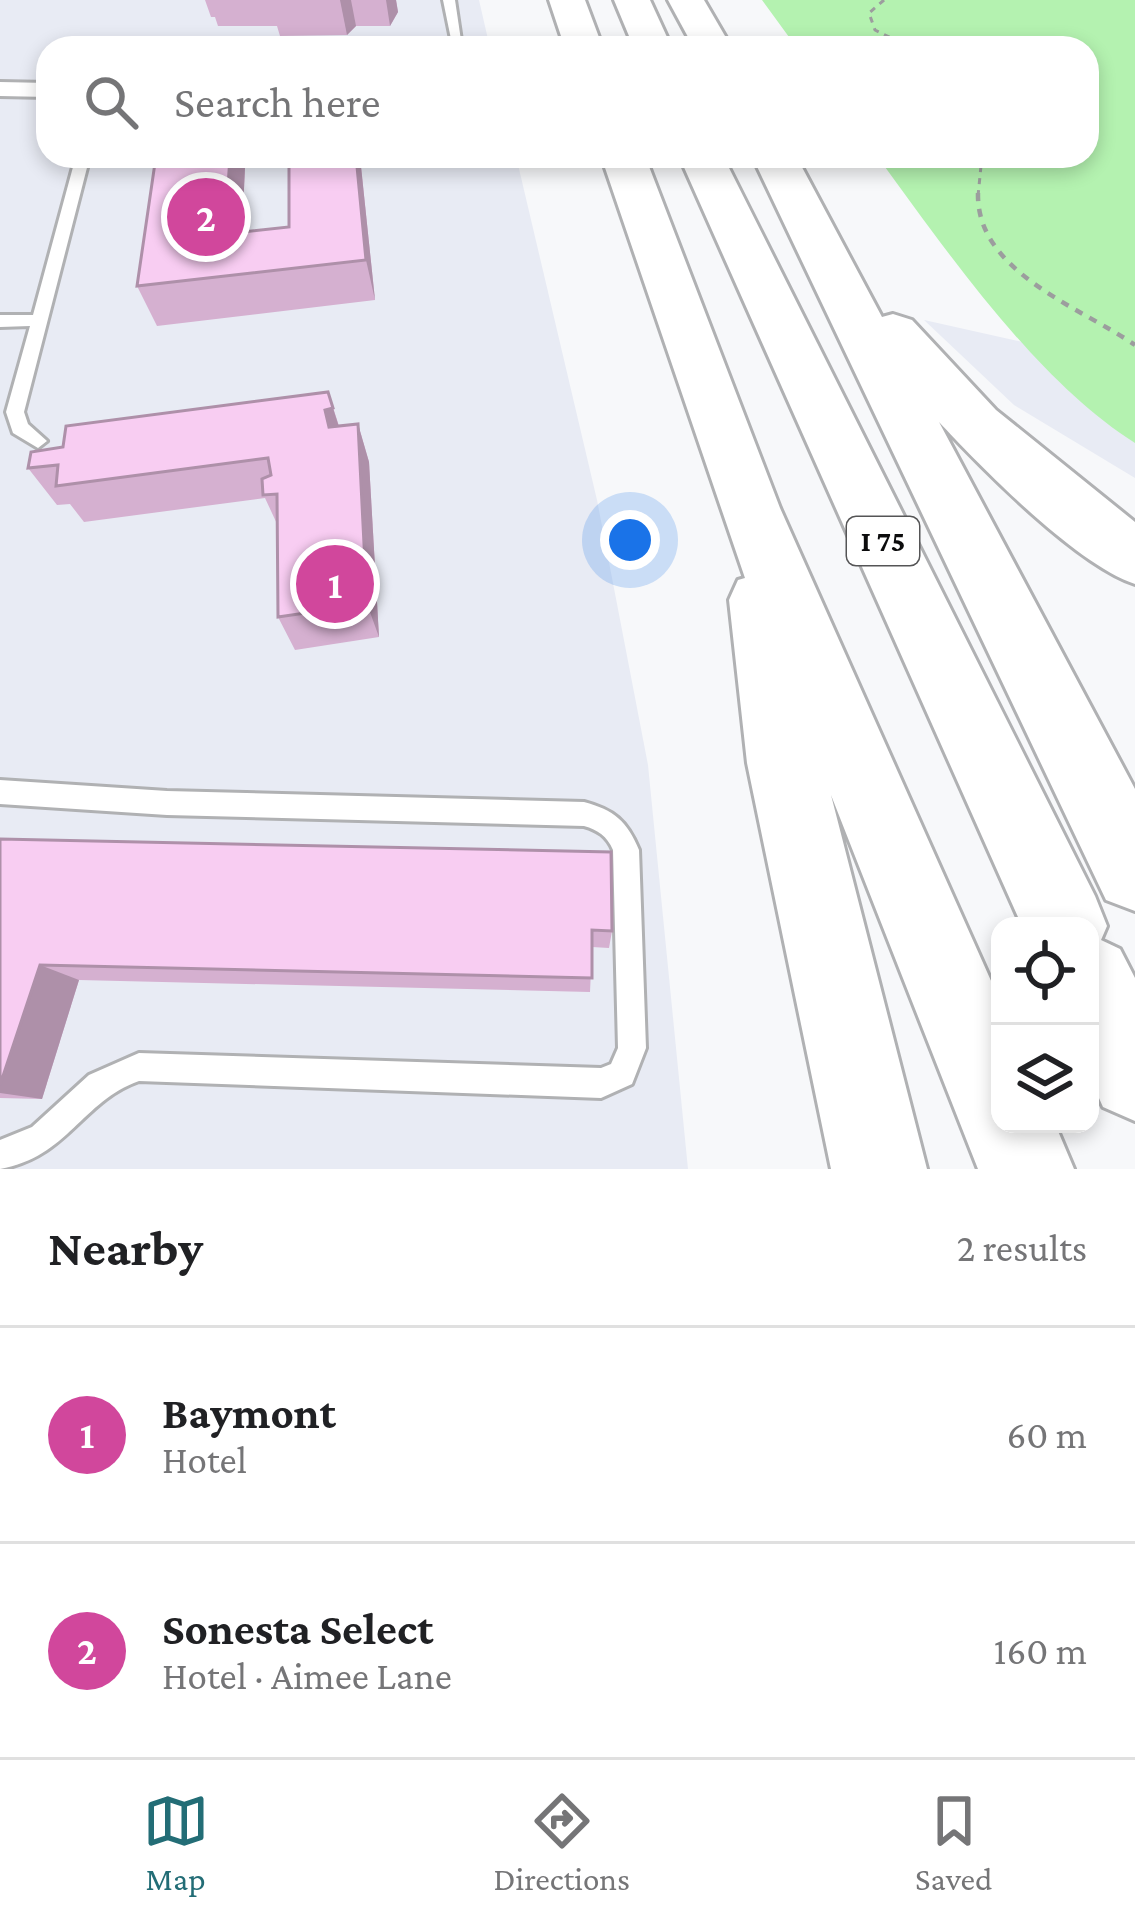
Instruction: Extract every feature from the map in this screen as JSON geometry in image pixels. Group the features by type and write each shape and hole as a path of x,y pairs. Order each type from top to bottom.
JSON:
{"highway":[{"path":"567,0 580,36"},
{"path":"632,0 648,36"},
{"path":"686,0 706,36"},
{"path":"627,168 749,508 991,1086"},
{"name":"I 75","path":"707,168 1061,917"},
{"path":"781,168 1135,872"},
{"path":"805,211 919,367 1014,463 1135,558"},
{"path":"749,508 784,763 879,1169"},
{"path":"1099,999 1135,1075"},
{"path":"1011,1133 1026,1169"}],"street":[{"path":"0,89 36,90"}],"lane":[{"path":"449,0 456,36"},
{"path":"38,441 20,428 16,412 36,320 80,168"},
{"path":"0,321 36,320"},
{"path":"0,792 167,802 584,814 605,819 620,832 626,850 632,1048 622,1074 602,1083 139,1067 116,1072 92,1088 34,1147 0,1155"}],"path":[{"path":"884,0 869,13 875,30 887,36"},
{"path":"981,168 982,229 1004,257 1135,345"}],"shaded area":[{"path":"0,0 479,0 487,36 36,36 36,87 0,87"},
{"path":"0,98 36,98 36,168 519,168 597,500 648,765 688,1169 0,1169"},
{"path":"924,320 1135,367 1135,478 1014,405"}],"green space":[{"path":"762,0 1135,0 1135,443 1062,385 1028,349 886,168 1099,168 1099,36 788,36"}],"building":[{"path":"154,168 229,168 225,234 289,227 289,168 357,168 366,260 137,286"},
{"path":"328,392 333,408 325,410 329,427 358,424 367,604 278,617 277,494 263,495 262,479 271,475 268,458 56,486 58,465 28,468 31,452 63,447 66,426"},
{"path":"0,839 611,852 612,931 592,930 592,978 40,965 0,1085"}],"place":[{"name":"Sonesta Select","path":"206,217"},
{"name":"Baymont","path":"335,584"}]}
